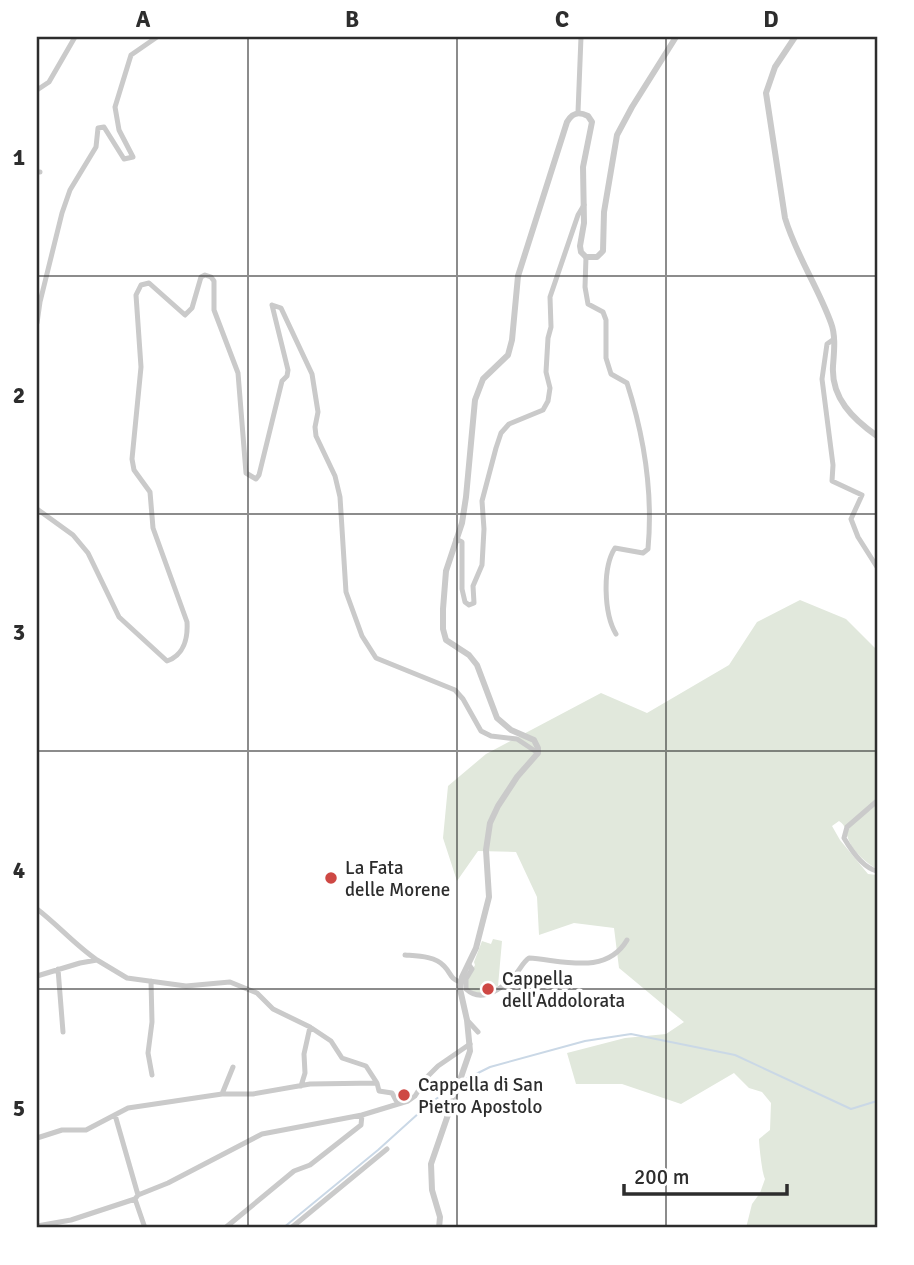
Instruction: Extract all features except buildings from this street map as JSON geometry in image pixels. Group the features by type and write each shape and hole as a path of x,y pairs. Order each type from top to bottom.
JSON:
{"street":[{"path":"37,90 49,82 75,37"},
{"path":"37,323 62,213 70,190 96,147 98,128 104,127 124,159 134,157 119,130 116,107 131,55 157,37"},
{"path":"578,112 581,37"},
{"path":"578,112 588,116 592,122 583,167 585,205 580,246 586,257 597,257 603,251 604,212 617,135 676,37"},
{"path":"795,37 770,77 766,93 787,227 833,327 832,372 837,393 848,412 877,436"},
{"path":"439,1228 440,1217 432,1190 431,1164 469,1058 470,1043 460,982 476,948 489,897 486,850 490,823 517,777 538,753 534,740 511,730 497,718 477,665 469,655 446,640 443,629 444,582 466,497 475,400 483,379 508,355 518,276 567,122 569,117 578,112"},
{"path":"456,539 462,542 462,589 465,602 469,605 474,603 473,586 482,565 482,501 501,433 509,424 543,410 548,401 550,388 546,372 551,327 550,297 578,215 585,205"},
{"path":"586,257 585,287 588,303 603,312 606,320 606,358 611,374 627,383 635,406 649,496 648,549 643,553 615,548 606,573 610,625 616,634"},
{"path":"37,509 73,534 88,553 119,617 167,660 173,659 184,646 188,636 187,622 153,528 150,492 134,470 132,459 141,367 136,295 141,285 149,283 185,315 192,308 201,277 205,275 214,281 214,310 239,373 246,473 256,479 282,381 288,370 272,309 272,305 278,306 312,374 318,412 316,436 335,476 340,497 338,503 341,511 343,580 362,636 371,652 376,658 455,690 481,731 496,737 517,739 538,753"},
{"path":"834,339 827,344 822,379 833,465 832,481 862,495 851,519 858,537 877,567"},
{"path":"877,800 847,827 844,838 871,870 877,871"},
{"path":"37,909 78,947 127,978 186,986 230,982 257,993 273,1009 310,1027 331,1041 342,1058 366,1066 379,1091 392,1093 398,1104"},
{"path":"469,965 471,969 466,979 466,989 475,996 484,996 514,976 526,960 541,959 564,964 600,961 615,955 626,940"},
{"path":"405,955 428,957 440,963 453,980 460,982"},
{"path":"37,976 97,960"},
{"path":"58,969 63,1032"},
{"path":"151,981 152,1022 148,1053 152,1075"},
{"path":"467,1020 478,1032"},
{"path":"301,1086 310,1027"},
{"path":"37,1226 71,1220 136,1197 262,1134 362,1115 398,1104 415,1096 438,1066 470,1043"},
{"path":"222,1094 233,1067"},
{"path":"37,1138 62,1130 86,1130 128,1108 301,1086 377,1083"},
{"path":"115,1115 145,1228"},
{"path":"225,1228 294,1171 310,1165 361,1125 362,1115"},
{"path":"291,1228 387,1149"}],"shaded area":[{"path":"800,600 846,619 877,650 877,869 854,849 842,823 839,821 832,826 868,874 877,875 877,1228 746,1228 752,1204 765,1179 759,1139 770,1130 771,1103 762,1092 749,1088 734,1073 681,1104 622,1084 576,1084 567,1053 625,1038 666,1034 684,1022 619,968 614,928 574,923 539,935 537,897 516,852 478,851 457,881 443,838 448,786 486,754 601,693 647,713 729,665 757,622"},
{"path":"493,939 502,941 498,986 493,988 489,981 482,986 483,994 477,994 468,988 468,978 482,941 491,944"}],"waterway":[{"path":"462,1081 490,1067 585,1041 631,1034 735,1055 851,1109 877,1101"},
{"path":"283,1228 378,1150 430,1103 455,1086"}],"place":[{"name":"La Fata delle Morene","path":"331,878"},
{"name":"Cappella dell'Addolorata","path":"488,989"},
{"name":"Cappella di San Pietro Apostolo","path":"404,1095"}]}
